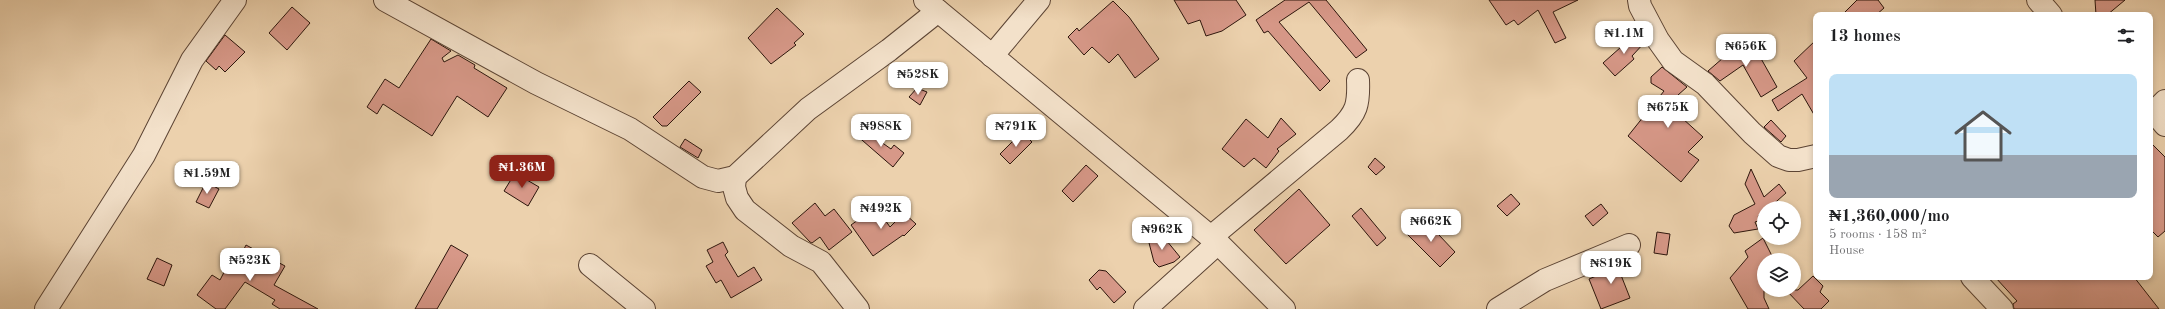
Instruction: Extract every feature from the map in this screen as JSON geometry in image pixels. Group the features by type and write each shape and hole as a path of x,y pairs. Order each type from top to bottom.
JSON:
{"street":[{"path":"46,309 144,155 192,60 236,0"},
{"path":"386,0 536,82 630,128 703,177 718,181 735,177 808,109 883,55 932,6 1047,99 1214,240 1284,309"},
{"path":"992,56 1040,0"},
{"path":"1639,0 1640,6 1658,40 1673,61 1705,84 1752,133 1778,156 1789,160 1798,160 1813,157"},
{"path":"2038,0 2048,12"},
{"path":"1145,309 1214,240 1352,117 1358,96 1358,80"},
{"path":"735,177 734,187 737,198 745,210 791,246 821,262 858,309"},
{"path":"1498,309 1545,280 1629,245"},
{"path":"590,265 644,309"},
{"path":"1975,280 2002,309"}],"building":[{"path":"1174,0 1236,0 1246,15 1222,31 1206,36 1200,20 1188,24"},
{"path":"1285,0 1326,0 1367,50 1356,58 1309,2 1279,22 1330,81 1320,91 1268,31 1264,33 1256,20"},
{"path":"1489,0 1578,0 1553,12 1566,38 1555,43 1538,10 1518,25 1514,20 1506,25"},
{"path":"1857,0 1878,0 1884,8 1879,12 1845,12"},
{"path":"2095,0 2125,0 2111,12 2096,12"},
{"path":"1113,1 1129,17 1159,59 1135,78 1118,54 1109,63 1092,47 1084,55 1068,37 1077,28 1079,31"},
{"path":"292,7 310,23 287,50 269,33"},
{"path":"777,8 804,34 794,43 796,45 771,64 748,38"},
{"path":"1639,31 1645,42 1632,56 1634,59 1615,76 1603,63"},
{"path":"225,35 245,52 225,72 219,66 216,70 206,61"},
{"path":"431,39 451,51 442,58 444,62 458,55 475,65 474,68 507,88 488,117 457,96 432,136 383,104 377,114 367,107 385,79 399,88"},
{"path":"1755,42 1762,54 1759,55 1777,87 1761,97 1743,65 1720,81 1708,71 1723,58"},
{"path":"1813,43 1813,113 1802,94 1778,111 1772,100 1807,78 1794,61"},
{"path":"1662,67 1687,87 1678,95 1682,99 1671,108 1703,137 1688,152 1699,160 1681,182 1628,136 1664,91 1651,83 1651,77"},
{"path":"689,81 701,92 667,126 662,126 653,117"},
{"path":"917,88 927,92 920,105 909,97"},
{"path":"1281,118 1296,134 1277,149 1279,151 1266,168 1254,158 1244,167 1222,149 1246,119 1268,138"},
{"path":"1771,120 1786,136 1781,142 1764,127"},
{"path":"860,127 891,149 894,145 904,153 893,167 855,134"},
{"path":"1022,132 1032,142 1010,164 1000,154"},
{"path":"685,139 702,150 698,158 680,147"},
{"path":"2153,145 2165,157 2165,231 2158,237 2153,232"},
{"path":"1375,158 1385,167 1376,175 1368,167"},
{"path":"1086,165 1098,176 1073,202 1062,191"},
{"path":"1751,169 1764,197 1779,184 1786,193 1777,201 1757,201 1757,221 1755,222 1757,229 1734,233 1729,226 1734,215 1755,204 1745,184"},
{"path":"515,173 539,187 528,206 504,191"},
{"path":"206,182 219,189 209,208 196,202"},
{"path":"1299,189 1330,225 1286,264 1254,230"},
{"path":"1511,194 1520,204 1507,216 1497,206"},
{"path":"815,203 825,216 834,209 852,232 829,250 820,237 812,243 810,242 792,223"},
{"path":"1601,204 1608,213 1593,226 1585,216"},
{"path":"876,207 890,227 904,213 916,224 904,236 903,235 873,256 851,225"},
{"path":"1361,208 1386,238 1377,246 1352,216"},
{"path":"1423,218 1455,252 1440,267 1407,234"},
{"path":"1657,232 1670,234 1667,255 1654,253"},
{"path":"1162,235 1180,257 1174,262 1159,267 1154,262 1148,239"},
{"path":"723,242 728,252 725,255 738,277 754,267 762,280 731,298 721,280 716,283 706,266 713,262 707,250"},
{"path":"1757,242 1757,245 1766,245 1770,253 1757,253 1757,297 1764,297 1769,309 1748,309 1730,278 1748,257 1745,251"},
{"path":"246,245 285,266 274,285 318,309 280,309 272,304 275,300 245,282 225,309 216,309 197,295 212,275 220,280 235,251 241,255"},
{"path":"451,245 468,255 437,309 415,309"},
{"path":"1633,257 1634,268 1619,270 1630,298 1601,309 1589,279 1608,271 1597,272"},
{"path":"157,258 172,265 164,286 147,279"},
{"path":"1099,270 1106,271 1126,292 1114,303 1100,287 1097,290 1089,280"},
{"path":"1813,276 1813,280 1817,280 1823,286 1820,292 1829,301 1821,309 1804,309 1793,297 1801,297 1801,287"},
{"path":"1998,280 2136,280 2159,309 2014,309 2013,304 2017,301"}]}
